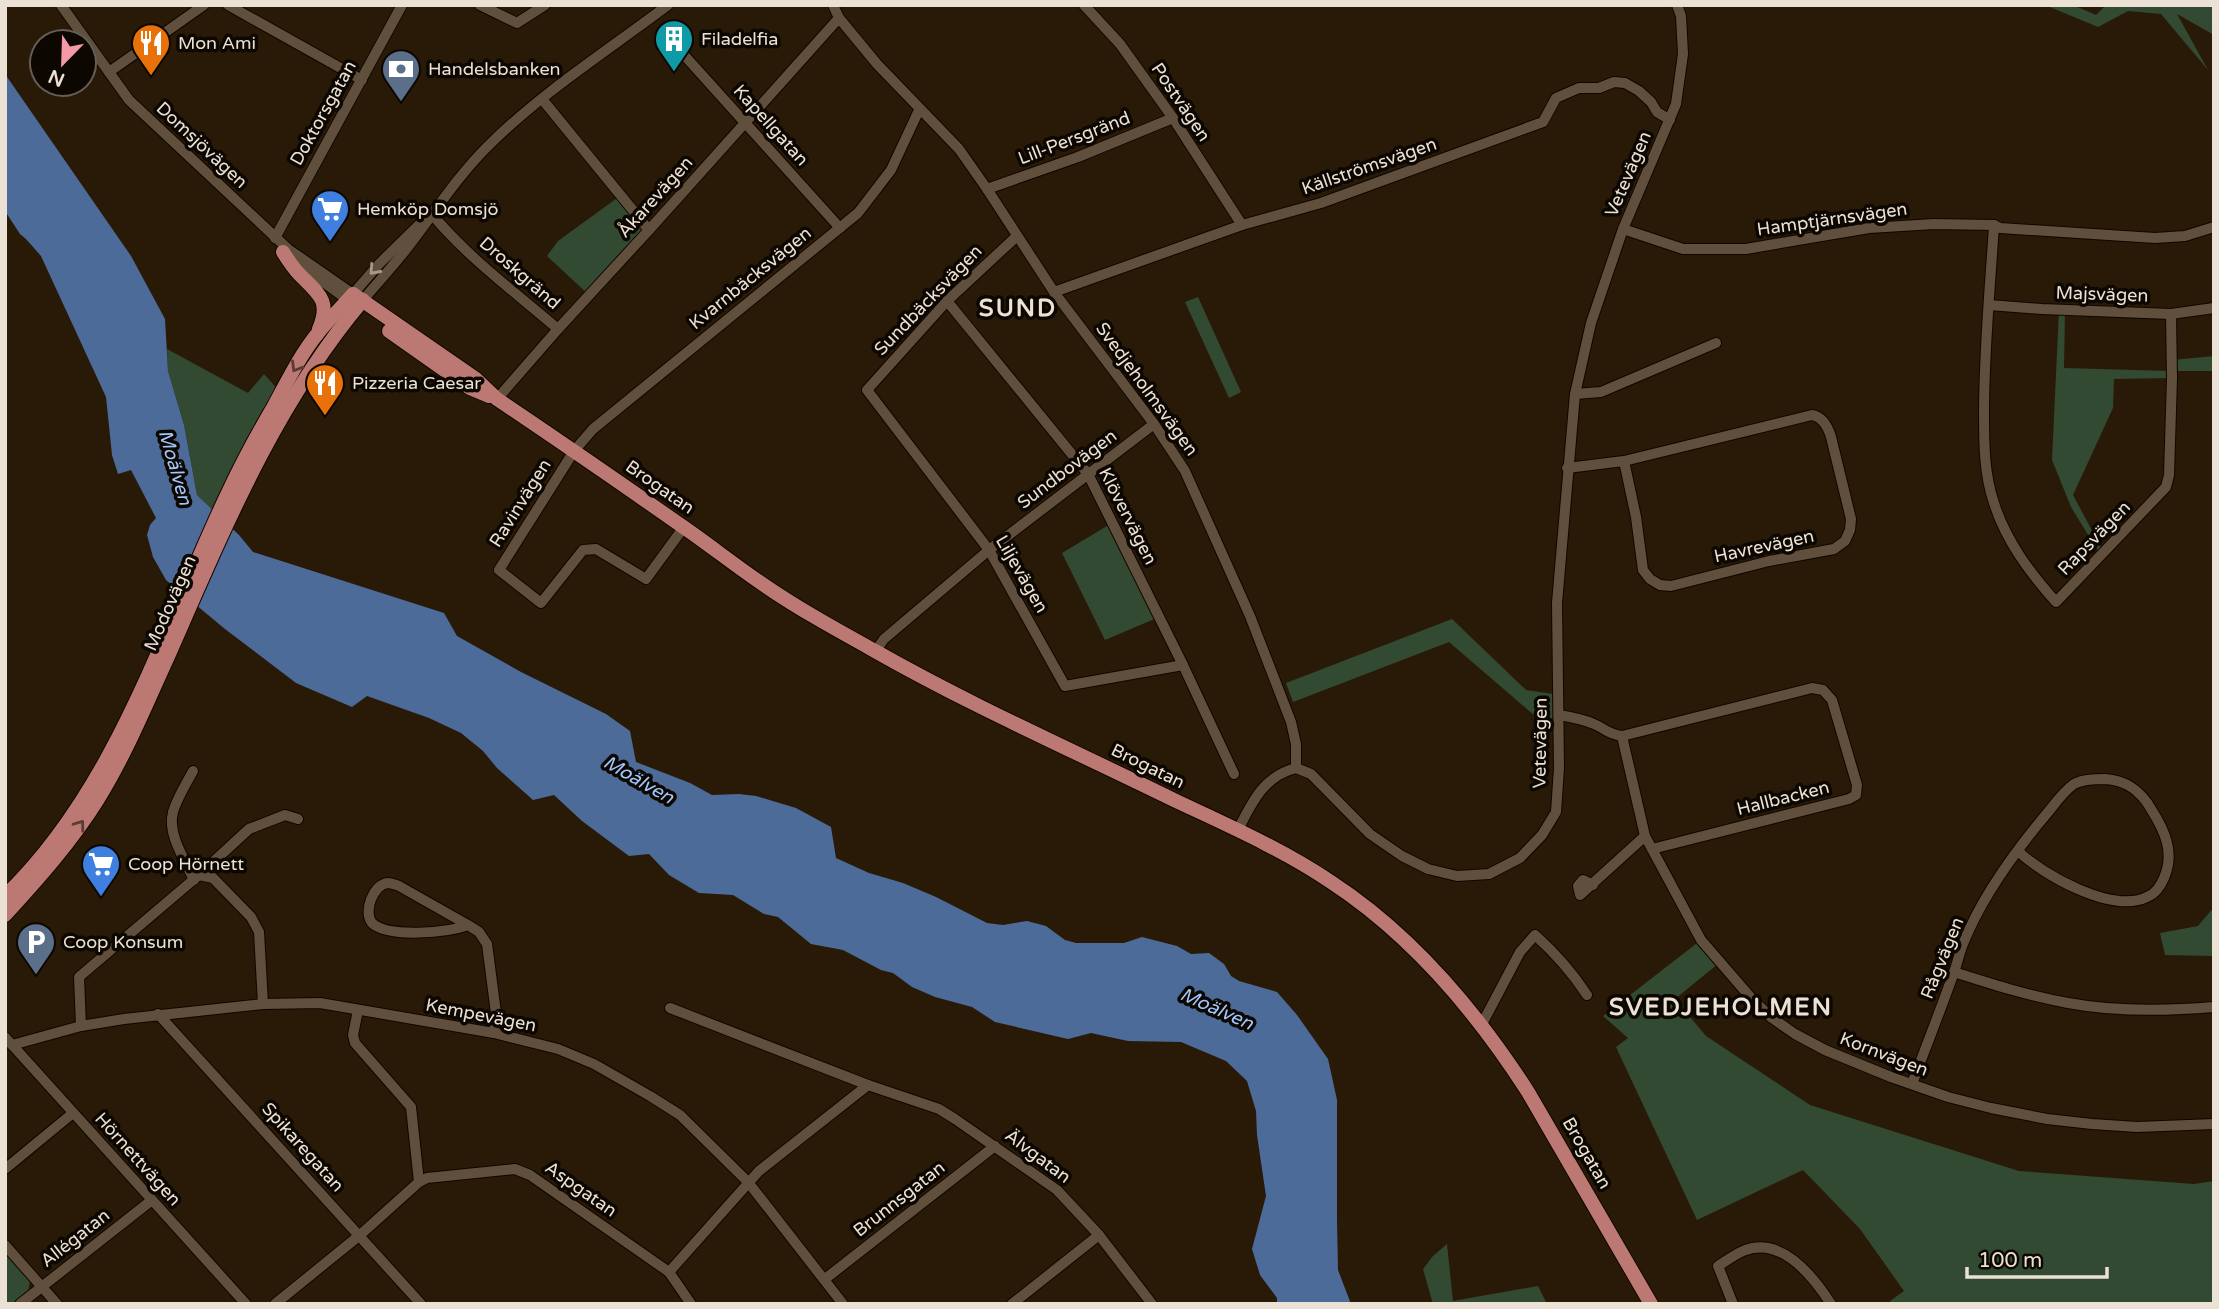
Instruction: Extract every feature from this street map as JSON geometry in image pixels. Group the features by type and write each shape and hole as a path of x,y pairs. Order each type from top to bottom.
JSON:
{"main road":[{"path":"283,252 299,274 314,287 324,303 325,316 317,334"},
{"name":"Modovägen","path":"5,896 32,869 98,776 176,622 281,393 317,334 355,300"},
{"name":"Modovägen","path":"232,496 355,300"},
{"name":"Brogatan","path":"355,300 476,379 497,399 763,584 875,652 964,699 1238,830 1331,882 1381,920 1425,961 1482,1024 1528,1092 1651,1304"},
{"name":"Modovägen","path":"5,915 39,878 97,800 135,729 176,622"}],"street":[{"name":"Domsjövägen","path":"61,5 129,100 275,238 355,300"},
{"path":"109,72 204,5"},
{"path":"228,5 362,80"},
{"name":"Doktorsgatan","path":"275,238 402,5"},
{"path":"480,5 517,23 545,5"},
{"path":"355,300 410,245 431,213 484,150 542,99 668,5"},
{"name":"Svedjeholmsvägen","path":"833,5 839,18 877,64 959,149 988,188 1054,292 1154,424 1185,471 1250,616 1291,722 1296,744 1296,768"},
{"name":"Postvägen","path":"1084,5 1119,44 1173,118 1242,225"},
{"name":"Vetevägen","path":"1296,768 1311,774 1370,834 1402,856 1427,869 1457,876 1489,874 1520,858 1542,835 1556,811 1559,768 1557,603 1575,394 1591,323 1623,229 1676,104 1683,54 1681,16 1677,5"},
{"name":"Åkarevägen","path":"497,399 839,18"},
{"name":"Kapellgatan","path":"675,45 840,228"},
{"name":"Källströmsvägen","path":"1054,292 1242,225 1321,204 1543,122 1556,98 1579,88 1599,88 1615,82 1625,83 1651,102 1657,113 1670,120"},
{"path":"542,99 593,165 649,230"},
{"name":"Kvarnbäcksvägen","path":"574,451 593,429 858,212 891,170 919,110"},
{"name":"Lill-Persgränd","path":"988,188 1079,157 1173,118"},
{"name":"Droskgränd","path":"431,213 482,264 558,329"},
{"name":"Hamptjärnsvägen","path":"1623,229 1683,248 1746,249 1870,228 1934,224 1993,225 2000,228 2155,238 2185,236 2214,227"},
{"name":"Rapsvägen","path":"1993,225 1984,387 1988,482 2001,523 2014,546 2033,576 2056,602 2166,487 2169,475 2171,314"},
{"name":"Sundbäcksvägen","path":"867,390 947,301 1017,236"},
{"name":"Domsjövägen","path":"275,238 283,252 355,300"},
{"name":"Klövervägen","path":"947,301 1088,474 1183,665 1234,775"},
{"name":"Majsvägen","path":"1989,304 2171,314 2214,308"},
{"path":"1575,394 1601,392 1716,343"},
{"name":"Liljevägen","path":"867,390 989,550 1065,686 1183,665"},
{"name":"Havrevägen","path":"1567,467 1625,461 1812,415 1818,416 1828,427 1831,437 1851,519 1850,530 1845,541 1834,549 1769,561 1671,586 1660,585 1650,579 1643,570 1625,461"},
{"name":"Sundbovägen","path":"875,652 884,639 989,550 1154,424"},
{"name":"Ravinvägen","path":"574,451 499,570 541,603 583,550 596,549 646,579 684,527"},
{"name":"Hallbacken","path":"1622,736 1812,688 1823,690 1832,701 1857,785 1856,795 1849,799 1652,849"},
{"path":"1559,715 1582,719 1598,725 1610,734 1622,736"},
{"name":"Kornvägen","path":"1622,736 1645,836 1701,940 1735,981 1772,1018 1795,1034 1825,1050 1948,1097 2048,1119 2137,1127 2214,1124"},
{"path":"1238,830 1267,781 1283,771 1296,768"},
{"path":"193,771 173,811 172,824 174,836 197,878"},
{"name":"Rågvägen","path":"1912,1084 1963,945 1987,897 2027,837 2075,784 2090,779 2109,779 2123,782 2137,790 2148,802 2167,840 2170,855 2168,870 2155,893 2144,899 2130,901 2095,895 2061,881 2027,860 2018,851"},
{"path":"81,1026 79,977 197,878 249,829 285,815 298,819"},
{"path":"1593,885 1645,836"},
{"path":"197,878 213,878 251,917 259,932 263,1004"},
{"path":"468,925 458,929 388,931 372,922 368,906 376,891 389,883 399,886 468,925 479,932 487,944 496,1013 494,1033"},
{"path":"1482,1024 1520,952 1535,934 1574,975 1587,995"},
{"path":"1954,972 2002,988 2069,1003 2121,1009 2214,1007"},
{"name":"Kempevägen","path":"9,1041 158,1014 291,1002 320,1003 494,1033 558,1049 594,1064 680,1115 748,1182 843,1304"},
{"name":"Älvgatan","path":"670,1008 867,1085 939,1109 1057,1190 1099,1235 1152,1304"},
{"path":"275,1304 360,1235 419,1182 411,1107 355,1043 353,1035 358,1010"},
{"name":"Spikaregatan","path":"158,1014 421,1304"},
{"name":"Hörnettvägen","path":"9,1041 246,1304"},
{"path":"669,1272 748,1182 867,1085"},
{"path":"5,1169 73,1113"},
{"name":"Brunnsgatan","path":"824,1279 995,1146"},
{"name":"Aspgatan","path":"419,1182 428,1178 515,1169 530,1175 669,1272 691,1304"},
{"name":"Allégatan","path":"20,1304 152,1200"},
{"path":"1012,1304 1099,1235"},
{"path":"5,1245 57,1304"},
{"path":"1733,1304 1718,1266 1743,1251 1755,1248 1770,1249 1793,1258 1831,1304"}],"green space":[{"path":"2045,5 2073,5 2096,15 2106,5 2214,5 2214,35 2177,14 2208,70 2161,14 2128,11 2098,27"},
{"path":"620,196 649,230 589,295 547,256 558,241"},
{"path":"1198,297 1241,392 1229,398 1185,302"},
{"path":"2059,310 2065,310 2064,368 2171,371 2172,360 2214,356 2214,371 2172,371 2172,378 2114,379 2113,408 2073,495 2104,553 2101,556 2071,507 2052,460"},
{"path":"167,349 248,393 264,374 281,393 218,515 197,495 184,425 168,371"},
{"path":"1112,523 1159,617 1105,640 1062,553"},
{"path":"1452,619 1526,690 1553,694 1555,717 1542,722 1449,642 1293,702 1286,683"},
{"path":"2214,907 2214,956 2165,955 2160,933 2198,926"},
{"path":"1701,940 1719,963 1675,999 1706,1036 1810,1105 2019,1171 2194,1184 2214,1181 2214,1304 1892,1304 1890,1301 1904,1291 1860,1229 1803,1170 1697,1220 1616,1047 1628,1038 1603,1016"},
{"path":"1447,1244 1453,1301 1538,1286 1547,1304 1433,1304 1423,1269"},
{"path":"5,1253 30,1281 28,1293 15,1304 5,1304"}],"water":[{"name":"Moälven","path":"5,74 131,256 165,319 168,371 184,425 197,495 253,552 444,613 457,636 521,672 606,714 630,731 636,762 690,783 712,795 756,796 796,808 831,827 836,858 869,873 903,883 987,923 1003,925 1027,921 1046,926 1065,940 1076,943 1124,943 1142,937 1177,946 1191,954 1209,953 1224,964 1231,976 1239,981 1277,992 1328,1059 1337,1100 1338,1270 1351,1304 1277,1304 1277,1298 1260,1275 1252,1249 1266,1196 1256,1111 1247,1081 1226,1061 1181,1042 1128,1041 1091,1033 1068,1039 995,1022 972,1007 935,997 912,987 893,973 881,970 843,950 811,944 778,917 764,914 733,895 699,893 669,875 649,854 629,856 582,821 554,795 533,800 461,733 429,718 367,696 352,707 296,683 166,580 153,557 147,535 156,518 131,470 118,474 112,455 106,397 41,256 20,234 5,211"}],"place":[{"name":"Filadelfia","path":"674,73"},
{"name":"Mon Ami","path":"151,77"},
{"name":"Handelsbanken","path":"401,103"},
{"name":"Hemköp Domsjö","path":"330,243"},
{"name":"Pizzeria Caesar","path":"325,417"},
{"name":"Coop Hörnett","path":"101,898"},
{"name":"Coop Konsum","path":"36,976"}],"district":[{"name":"SUND","path":"1018,308"},
{"name":"SVEDJEHOLMEN","path":"1721,1007"}]}
